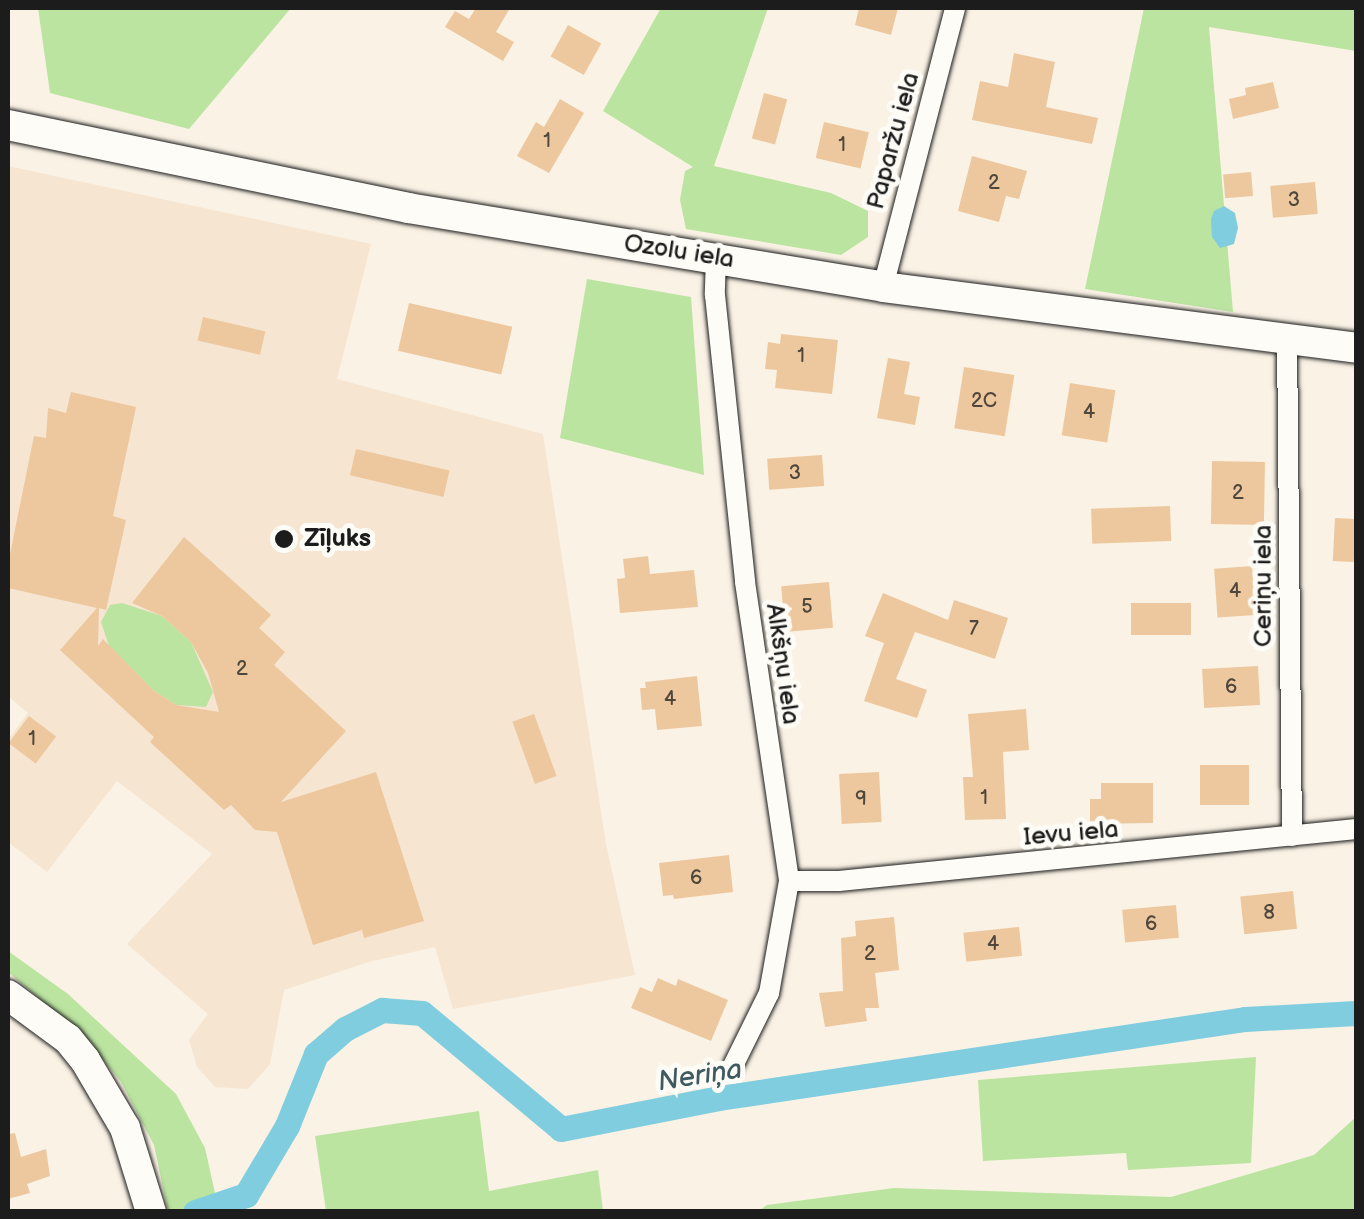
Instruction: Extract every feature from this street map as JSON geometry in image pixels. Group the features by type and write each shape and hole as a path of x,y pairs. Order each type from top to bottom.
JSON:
{"main road":[{"name":"Ozolu iela","path":"8,125 408,208 883,287 1287,336 1356,348"},
{"path":"8,995 68,1039 85,1060 124,1128 151,1212"}],"street":[{"name":"Paparžu iela","path":"883,287 955,8"},
{"name":"Alkšņu iela","path":"716,258 715,295 745,582 789,881 768,993 732,1066"},
{"name":"Ceriņu iela","path":"1287,336 1292,836"},
{"name":"Ievu iela","path":"789,881 839,881 1356,829"}],"shaded area":[{"name":"Zīļuks","path":"8,166 371,244 337,379 543,434 606,844 635,975 453,1009 435,947 372,961 284,990 270,1064 248,1089 215,1087 197,1067 189,1040 208,1014 127,944 212,854 117,781 47,872 8,842 8,740 28,713 8,696"}],"green space":[{"path":"38,8 291,8 189,129 50,93"},
{"path":"661,8 768,8 714,166 831,193 868,211 868,237 841,255 686,229 680,200 685,171 693,167 603,111"},
{"path":"1144,8 1356,8 1356,51 1209,27 1233,312 1085,289"},
{"path":"587,279 691,297 704,475 560,438"},
{"path":"122,603 162,616 191,642 213,692 206,707 176,705 154,691 109,646 101,622 110,605"},
{"path":"8,951 68,994 176,1094 205,1148 219,1211 168,1211 154,1145 121,1082 86,1038 8,972"},
{"path":"1256,1057 1251,1163 1128,1170 1126,1153 983,1161 978,1080"},
{"path":"479,1111 489,1191 598,1170 603,1211 326,1211 315,1136"},
{"path":"1356,1117 1356,1211 759,1211 767,1205 894,1188 1171,1197 1314,1155"}],"water":[{"path":"1224,206 1235,213 1238,228 1234,244 1220,248 1212,237 1211,219 1214,211"}],"building":[{"path":"476,8 510,8 496,32 514,42 503,61 445,27 455,11 469,19"},
{"path":"859,8 898,8 891,35 855,25"},
{"path":"568,25 601,43 584,75 551,56"},
{"path":"1014,53 1055,62 1046,107 1098,118 1092,144 972,120 980,81 1008,87"},
{"path":"1273,82 1279,108 1233,119 1229,99 1246,95 1245,88"},
{"path":"764,93 787,99 775,145 752,138"},
{"path":"560,99 584,113 549,173 517,156 536,122 544,127"},
{"path":"824,122 869,132 860,168 816,158"},
{"path":"972,156 1027,171 1019,199 1006,196 999,222 958,211"},
{"path":"1251,172 1253,196 1225,198 1223,174"},
{"path":"1315,182 1318,214 1273,218 1270,186"},
{"path":"409,303 512,327 501,375 398,351"},
{"path":"203,317 265,331 260,355 198,340"},
{"path":"781,334 838,340 832,394 775,388 777,370 765,369 768,342 780,344"},
{"path":"888,358 910,362 904,394 920,397 915,425 877,418"},
{"path":"964,367 1014,375 1005,436 954,428"},
{"path":"1070,383 1115,390 1107,443 1062,435"},
{"path":"71,392 136,407 113,516 126,520 106,610 99,608 98,646 103,639 154,691 176,705 219,712 208,673 191,642 162,616 132,603 184,537 271,615 259,628 285,652 274,665 346,731 281,802 376,772 424,921 364,938 362,930 313,945 277,832 255,830 231,805 224,810 150,742 154,737 60,650 97,608 8,588 8,564 34,436 46,438 48,408 66,413"},
{"path":"356,449 450,471 443,497 350,475"},
{"path":"822,455 824,486 769,490 767,459"},
{"path":"1212,461 1265,462 1264,525 1211,524"},
{"path":"1170,506 1171,541 1092,544 1091,509"},
{"path":"1335,518 1356,519 1354,562 1333,561"},
{"path":"648,556 650,574 694,570 698,607 620,613 617,579 625,578 623,559"},
{"path":"1252,566 1255,615 1218,618 1214,569"},
{"path":"829,582 833,628 785,632 781,586"},
{"path":"883,593 948,620 954,600 1008,618 995,659 915,632 896,679 927,690 917,718 864,701 884,643 865,636"},
{"path":"1131,603 1191,603 1191,635 1131,635"},
{"path":"1258,666 1260,705 1204,708 1202,669"},
{"path":"697,676 702,726 657,730 655,709 642,710 640,688 646,688 645,682"},
{"path":"1026,709 1029,750 1003,752 1006,819 965,820 963,777 973,777 968,714"},
{"path":"534,714 557,776 535,784 512,722"},
{"path":"29,716 56,736 36,764 9,743"},
{"path":"1200,765 1249,765 1249,805 1200,805"},
{"path":"879,772 882,822 842,824 839,774"},
{"path":"1101,783 1153,783 1153,823 1090,824 1090,799 1101,799"},
{"path":"729,855 733,892 674,899 673,895 663,896 659,863"},
{"path":"1293,891 1297,929 1244,934 1240,897"},
{"path":"1176,905 1179,938 1125,943 1122,910"},
{"path":"894,917 899,970 875,973 879,1008 865,1008 867,1021 825,1027 819,993 843,991 841,938 856,936 855,921"},
{"path":"1019,927 1022,956 966,962 963,933"},
{"path":"658,978 676,986 678,979 728,1000 711,1041 631,1008 640,987 652,992"},
{"path":"15,1133 21,1157 46,1149 50,1176 27,1184 30,1193 8,1199 8,1134"}],"waterway":[{"name":"Neriņa","path":"195,1212 246,1195 287,1126 316,1054 345,1029 382,1010 422,1013 561,1129 719,1098 1245,1019 1356,1013"}],"place":[{"name":"Zīļuks","path":"284,539"}]}
